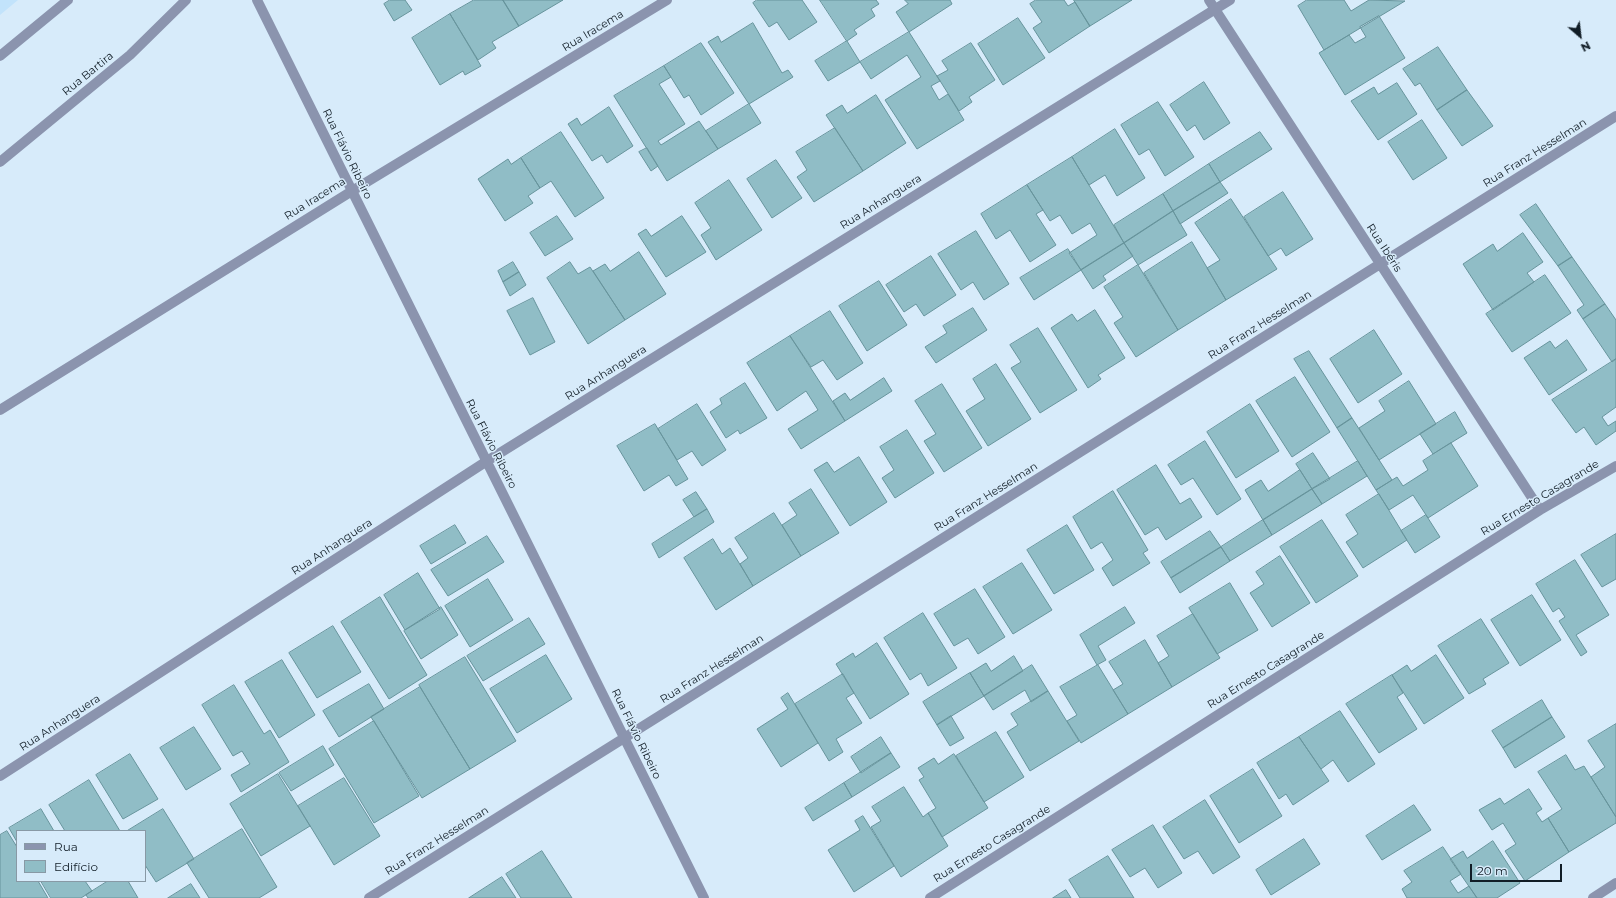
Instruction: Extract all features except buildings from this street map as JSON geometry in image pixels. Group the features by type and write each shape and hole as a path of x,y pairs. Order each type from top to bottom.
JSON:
{"street":[{"path":"0,56 68,0"},
{"name":"Rua Bartira","path":"0,162 130,55 186,0"},
{"name":"Rua Flávio Ribeiro","path":"257,0 704,898"},
{"name":"Rua Iracema","path":"0,410 352,191 667,0"},
{"name":"Rua Ibéris","path":"1209,0 1540,510"},
{"name":"Rua Anhanguera","path":"0,776 487,461 1230,0"},
{"name":"Rua Franz Hesselman","path":"369,898 1616,116"},
{"name":"Rua Ernesto Casagrande","path":"930,898 1540,510 1616,466"},
{"path":"1593,898 1616,883"}],"shaded area":[{"path":"0,0 18,0 0,15"}]}
